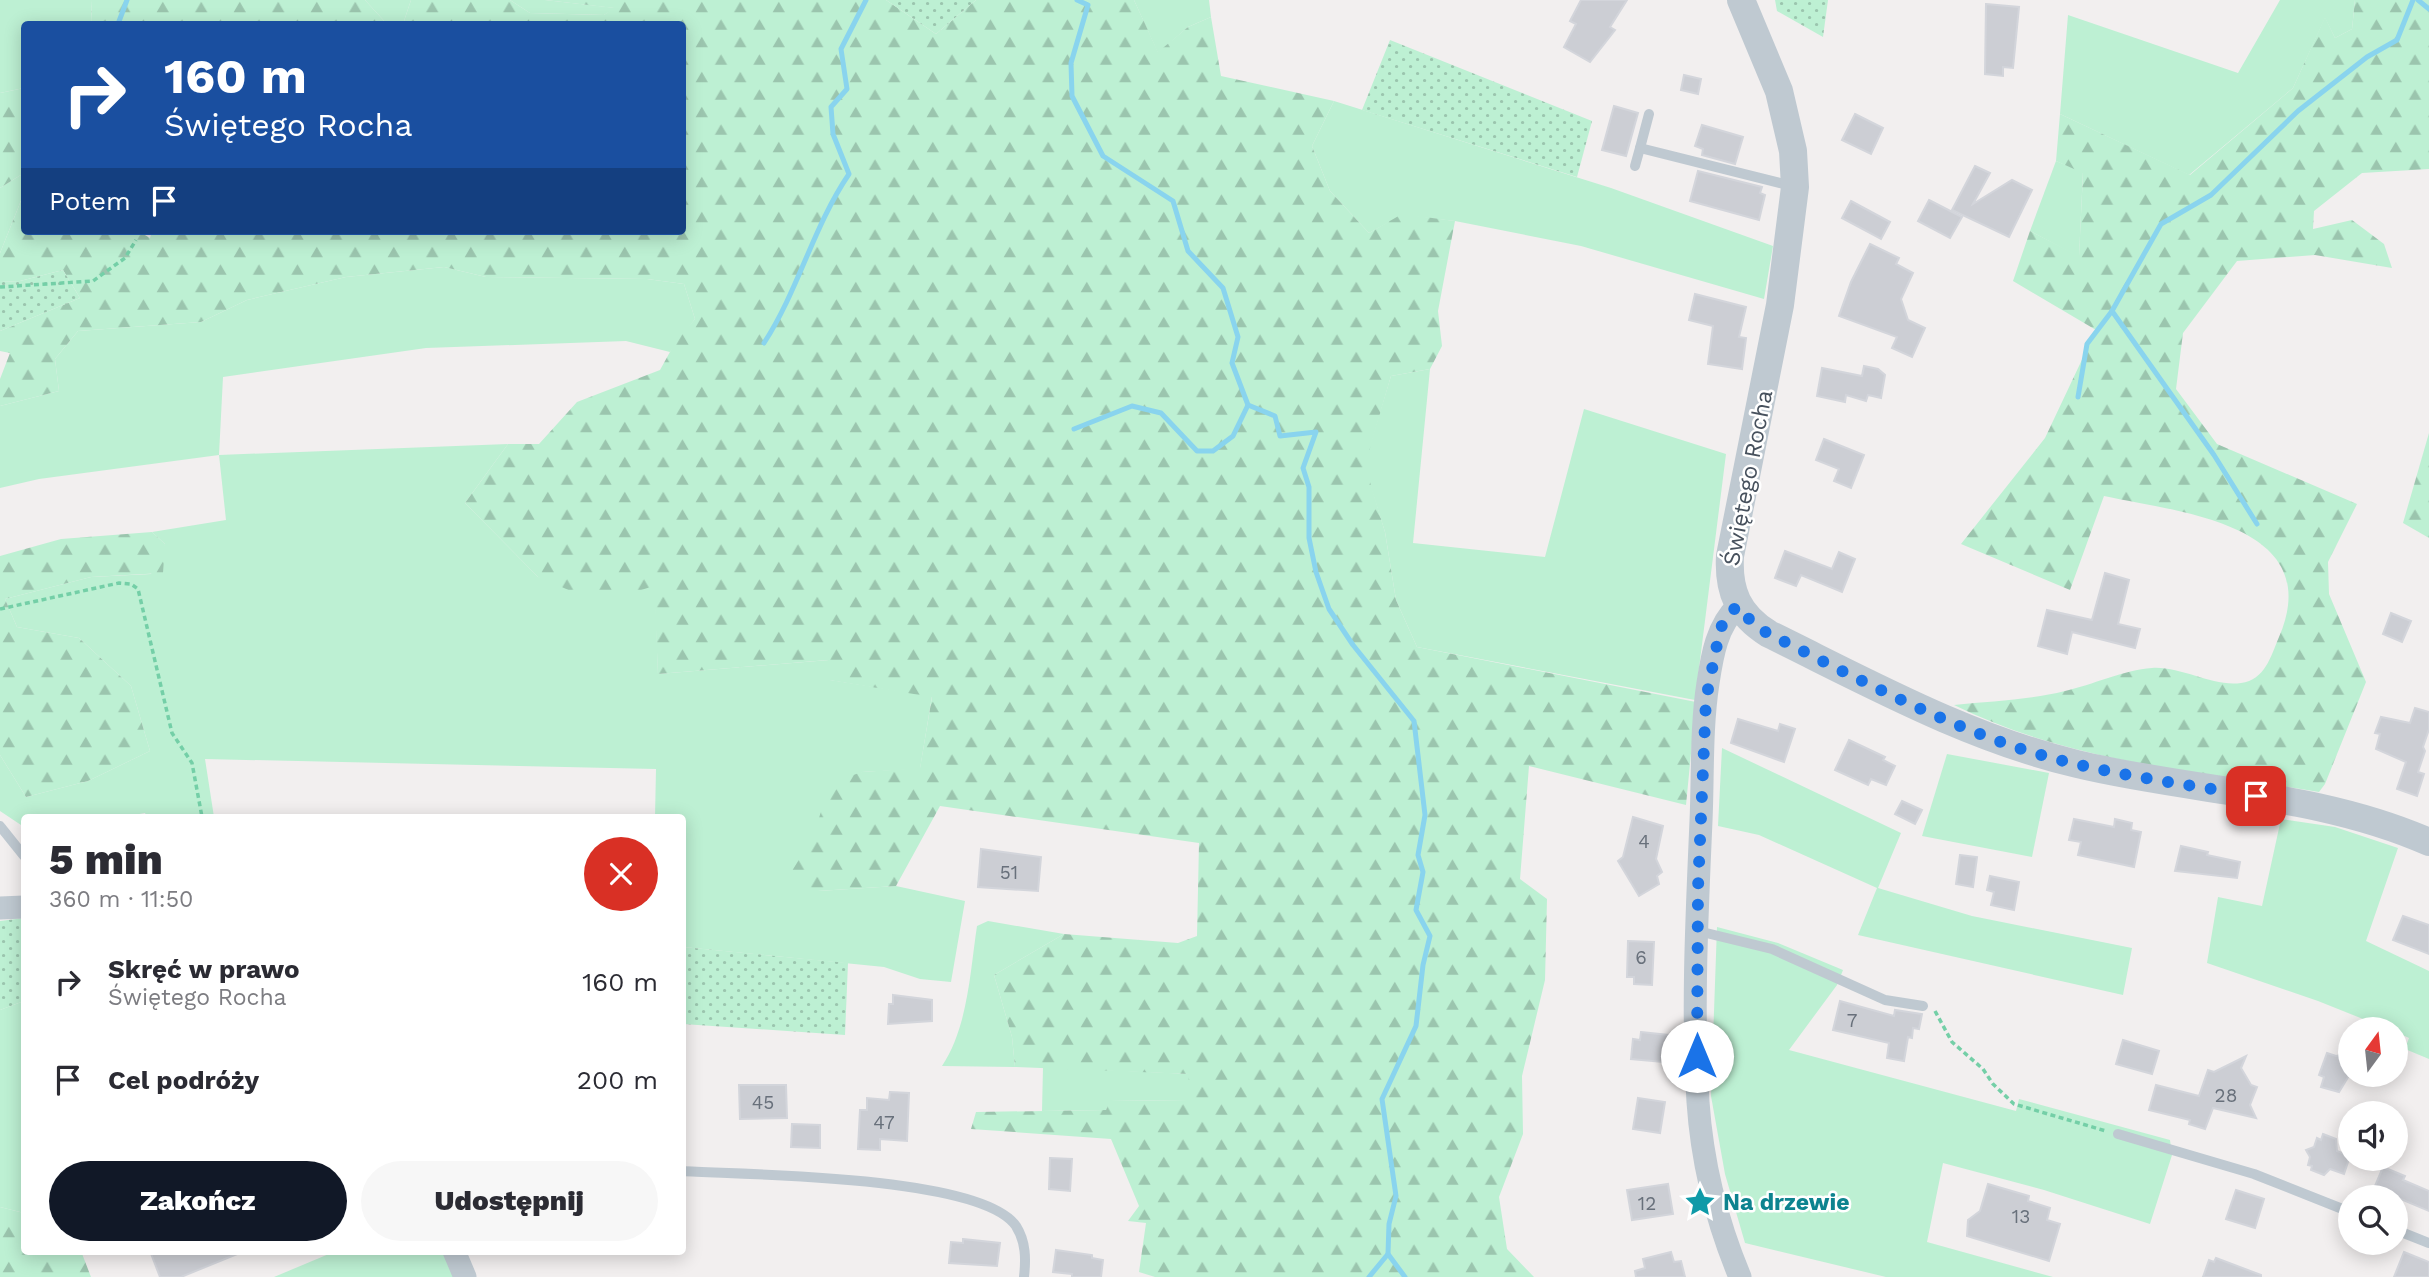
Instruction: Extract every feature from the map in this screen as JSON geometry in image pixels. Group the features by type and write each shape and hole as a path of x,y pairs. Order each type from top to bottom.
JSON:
{"street":[{"name":"Świętego Rocha","path":"1738,606 1731,587 1730,556 1778,317 1795,187 1793,151 1779,91 1741,0"},
{"path":"1740,1277 1716,1211 1703,1144 1698,1091 1698,931 1708,682 1720,630 1726,616 1738,606 1755,626 1769,634 1937,716 2021,749 2133,776 2329,810 2381,824 2429,842"},
{"path":"0,908 21,906"},
{"path":"456,1255 465,1277"}],"lane":[{"path":"1635,166 1649,114"},
{"path":"1640,148 1795,187"},
{"path":"0,826 21,852"},
{"path":"1698,931 1772,949 1885,1000 1923,1006"},
{"path":"2118,1134 2254,1174 2338,1207"},
{"path":"686,1171 927,1188 985,1204 1015,1224 1027,1254 1024,1277"},
{"path":"2408,1235 2429,1243"}],"path":[{"path":"0,287 93,281 125,258 136,240"},
{"path":"0,609 119,583 131,583 138,589 172,733 192,763 201,814"},
{"path":"1923,1006 1933,1010 1941,1019 1952,1042 1983,1069 1993,1084 2014,1104 2118,1134"}],"green space":[{"path":"0,0 92,0 91,21 21,21 21,89 0,93"},
{"path":"92,0 365,0 384,21 91,21"},
{"path":"365,0 411,0 404,21 384,21"},
{"path":"411,0 510,0 530,13 604,15 614,8 545,0 886,0 936,34 976,0 1134,0 1158,52 1188,27 1211,17 1221,76 1334,101 1312,146 1330,191 1369,233 1402,214 1455,221 1438,311 1442,346 1430,369 1391,376 1365,465 1385,532 1396,600 1417,647 1696,702 1686,805 1529,766 1520,879 1547,899 1545,980 1522,1076 1523,1134 1499,1197 1507,1249 1534,1277 1155,1277 1139,1272 1146,1223 1128,1221 1139,1206 1111,1139 971,1129 976,1112 1106,1110 1110,1101 1187,1100 1189,1074 1015,1067 1012,1037 994,975 1064,934 1178,943 1197,936 1199,843 940,806 896,886 818,891 787,879 813,837 830,783 862,772 920,768 932,697 829,680 828,660 658,674 654,586 615,598 571,591 538,577 465,503 508,444 539,444 577,402 660,370 676,341 695,319 684,284 647,279 486,277 444,267 346,277 247,300 201,322 78,331 55,359 59,391 0,406 0,379 10,353 0,351 0,331 80,298 63,270 20,281 0,282 0,253 21,200 21,235 145,235 150,238 151,235 686,235 686,21 404,21"},
{"path":"510,0 545,0 616,8 604,15 530,13"},
{"path":"886,0 976,0 936,34"},
{"path":"1134,0 1209,0 1211,17 1188,27 1158,53"},
{"path":"1775,0 1828,0 1823,37 1777,11"},
{"path":"2280,0 2355,0 2352,29 2335,38 2325,18 2293,88 2189,175 2060,114 2068,15 2238,73"},
{"path":"2355,0 2429,0 2429,169 2362,173 2314,211 2313,229 2352,220 2384,244 2392,268 2315,255 2237,261 2183,333 2176,389 2217,444 2357,504 2328,562 2329,594 2366,682 2325,784 2319,792 2133,762 2042,740 1954,705 2051,694 2152,668 2174,670 2219,682 2241,683 2256,677 2270,659 2289,599 2282,569 2264,547 2237,530 2169,509 2104,496 2070,590 1961,544 2045,438 2096,330 2013,281 2030,231 2079,256 2083,173 2056,161 2060,114 2190,175 2293,88 2325,17 2335,38 2352,29"},
{"path":"1390,40 1592,121 1577,177 1362,110"},
{"path":"21,89 21,175 0,188 0,93"},
{"path":"1334,101 1611,188 1773,246 1764,299 1581,246 1455,221 1402,215 1369,233 1330,191 1312,146"},
{"path":"2056,161 2083,172 2079,257 2030,231"},
{"path":"21,175 21,200 0,253 0,188"},
{"path":"444,267 486,277 647,279 684,284 695,319 670,352 626,341 426,348 223,377 219,455 39,479 0,488 0,406 59,391 55,359 78,331 201,322 247,300 346,277"},
{"path":"63,270 80,298 0,331 0,282 20,281"},
{"path":"1430,369 1413,543 1545,557 1584,409 1726,454 1695,700 1417,647 1396,600 1385,532 1364,465 1391,376"},
{"path":"2429,433 2429,538 2403,523"},
{"path":"508,444 465,503 538,577 655,586 658,674 829,660 830,680 932,696 920,769 862,772 818,891 896,886 965,901 951,982 920,979 884,967 686,947 686,814 655,814 656,769 205,759 214,814 21,814 21,825 0,811 0,755 26,797 88,781 150,751 131,686 79,638 17,627 5,599 91,577 151,574 165,544 152,532 226,520 219,455"},
{"path":"152,532 165,544 163,573 91,577 5,599 17,627 79,638 131,686 150,751 88,781 26,797 0,755 0,556 61,539"},
{"path":"1722,748 1901,833 1878,888 1972,916 2132,948 2123,995 1858,935 1877,888 1759,835 1718,826"},
{"path":"1947,754 2049,773 2032,857 1922,836"},
{"path":"2281,819 2335,827 2398,848 2366,941 2429,971 2429,1059 2408,1050 2408,1017 2358,1017 2207,963 2218,897 2262,906"},
{"path":"21,918 21,1002 0,1010 0,921"},
{"path":"988,921 1064,934 994,975 1012,1037 1015,1067 942,1066 951,1051 963,1017 977,926"},
{"path":"1717,927 1778,943 1843,970 1837,985 1789,1050 2016,1111 2019,1099 2170,1140 2172,1155 2150,1224 2044,1190 1943,1163 1927,1242 2053,1277 1886,1277 1745,1243 1725,1174 1711,1096"},
{"path":"686,947 848,963 845,1035 686,1024"},
{"path":"21,1002 21,1212 0,1207 0,1010"},
{"path":"1043,1067 1190,1074 1188,1100 1111,1101 1106,1110 1042,1111"},
{"path":"0,1207 21,1212 21,1255 83,1255 91,1277 0,1277"},
{"path":"326,1255 447,1255 456,1277 274,1277"}],"building":[{"path":"1581,0 1627,0 1610,27 1615,30 1590,62 1564,47 1576,24 1570,21"},
{"path":"1986,4 2019,7 2013,68 2003,67 2003,76 1985,74"},
{"path":"1684,75 1701,79 1698,94 1681,90"},
{"path":"1614,106 1638,113 1626,156 1602,150"},
{"path":"1855,114 1883,128 1871,154 1842,140"},
{"path":"1702,125 1743,137 1735,164 1702,155 1703,149 1695,146"},
{"path":"1975,166 1990,173 1973,204 2012,180 2032,190 2009,237 1952,210"},
{"path":"1698,171 1762,187 1760,193 1765,195 1759,220 1690,201"},
{"path":"1929,200 1962,217 1950,238 1918,221"},
{"path":"1851,201 1890,222 1881,239 1842,218"},
{"path":"1870,244 1899,258 1896,264 1913,273 1901,299 1908,320 1925,328 1912,357 1892,348 1897,337 1839,316 1851,282"},
{"path":"1695,294 1746,307 1739,337 1746,338 1742,369 1708,364 1713,326 1689,320"},
{"path":"1864,366 1878,369 1885,375 1881,398 1868,395 1866,401 1846,395 1845,402 1817,396 1822,368 1862,376"},
{"path":"1824,439 1864,455 1851,488 1834,481 1839,469 1816,460"},
{"path":"1785,551 1832,569 1839,552 1855,559 1842,592 1801,575 1796,586 1775,578"},
{"path":"2105,573 2129,580 2118,624 2140,629 2135,648 2072,632 2067,654 2038,646 2047,610 2092,620"},
{"path":"2391,613 2411,621 2402,642 2383,634"},
{"path":"2415,708 2429,712 2429,729 2423,747 2425,751 2418,772 2424,774 2417,796 2397,789 2406,762 2376,749 2380,734 2375,733 2381,717 2410,723"},
{"path":"1738,719 1778,731 1780,724 1795,729 1784,762 1731,743"},
{"path":"1849,740 1885,757 1883,760 1895,766 1886,785 1871,779 1868,785 1835,770"},
{"path":"1902,801 1922,810 1915,824 1895,814"},
{"path":"1633,817 1663,826 1656,859 1662,872 1657,876 1659,884 1639,896 1618,861 1623,857"},
{"path":"2074,819 2114,827 2115,819 2132,823 2131,830 2141,832 2134,867 2078,855 2081,842 2069,840"},
{"path":"2181,846 2240,862 2237,878 2175,871"},
{"path":"981,849 1041,857 1038,891 978,887"},
{"path":"1960,855 1977,857 1973,887 1956,884"},
{"path":"1990,876 2019,882 2014,910 1991,905 1994,892 1987,890"},
{"path":"2403,916 2429,925 2429,954 2393,940"},
{"path":"1628,941 1654,942 1652,985 1634,984 1634,977 1627,977"},
{"path":"893,995 932,1000 932,1021 888,1024 889,1004 893,1004"},
{"path":"1840,1001 1894,1016 1895,1010 1922,1014 1919,1029 1913,1028 1912,1038 1908,1037 1904,1061 1887,1058 1889,1043 1833,1030"},
{"path":"1641,1032 1678,1036 1676,1055 1664,1054 1663,1062 1631,1059 1633,1039 1640,1040"},
{"path":"2123,1040 2159,1051 2152,1074 2116,1064"},
{"path":"2327,1053 2338,1056 2338,1087 2342,1087 2339,1092 2321,1087 2324,1077 2319,1075"},
{"path":"2246,1056 2241,1068 2251,1085 2257,1087 2250,1105 2256,1118 2213,1108 2205,1129 2189,1124 2190,1120 2149,1110 2156,1085 2199,1096 2208,1070 2214,1072"},
{"path":"739,1085 786,1085 787,1118 740,1119"},
{"path":"890,1092 909,1093 907,1141 880,1139 880,1150 858,1149 860,1110 867,1110 867,1098 889,1100"},
{"path":"1638,1098 1665,1102 1660,1133 1633,1129"},
{"path":"792,1124 820,1125 820,1148 791,1147"},
{"path":"2323,1134 2336,1139 2338,1171 2345,1171 2344,1174 2330,1169 2324,1175 2311,1170 2312,1166 2308,1165 2310,1157 2306,1150 2314,1147 2317,1138 2321,1140"},
{"path":"1050,1158 1072,1159 1070,1191 1049,1189"},
{"path":"2381,1171 2393,1171 2405,1176 2403,1180 2429,1191 2429,1211 2408,1202 2408,1185 2375,1185"},
{"path":"1668,1184 1673,1214 1632,1220 1627,1190"},
{"path":"1988,1184 2029,1196 2028,1201 2050,1208 2047,1220 2060,1224 2049,1261 1967,1236 1968,1220 1980,1211"},
{"path":"2236,1190 2264,1199 2255,1228 2226,1219"},
{"path":"963,1239 1000,1243 997,1266 949,1263 951,1242 963,1243"},
{"path":"1056,1250 1092,1255 1092,1258 1103,1260 1101,1277 1072,1277 1072,1274 1053,1272"},
{"path":"1671,1252 1674,1262 1681,1261 1685,1277 1636,1277 1635,1271 1645,1268 1643,1259"},
{"path":"2408,1254 2429,1262 2429,1277 2394,1277 2403,1255"},
{"path":"152,1255 235,1255 181,1277 160,1277"},
{"path":"2216,1258 2261,1277 2203,1277 2209,1260 2214,1262"}],"waterway":[{"path":"119,21 127,0"},
{"path":"764,343 787,301 825,215 849,174 833,134 831,107 847,89 841,49 866,0"},
{"path":"1077,0 1088,5 1071,63 1072,96 1103,156 1173,201 1188,251 1223,288 1238,337 1232,363 1248,405 1275,416 1280,436 1316,432 1303,468 1309,487 1309,538 1316,572 1329,609 1353,645 1414,721 1425,815 1418,855 1423,872 1416,910 1430,936 1423,965 1416,1026 1382,1099 1396,1196 1389,1224 1388,1254 1369,1277"},
{"path":"2078,397 2087,344 2112,311 2161,224 2211,195 2298,111 2367,57 2397,40 2413,0"},
{"path":"2418,0 2429,9"},
{"path":"2112,311 2214,455 2257,524"},
{"path":"1074,429 1132,406 1161,413 1197,451 1213,451 1233,436 1248,405"},
{"path":"1388,1254 1405,1277"}],"place":[{"name":"Na drzewie","path":"1700,1202"}],"route":[{"path":"1697,1056 1698,888 1706,699 1720,630 1726,616 1738,606 1755,626 1769,634 1947,720 2021,749 2133,776 2256,796"}]}
